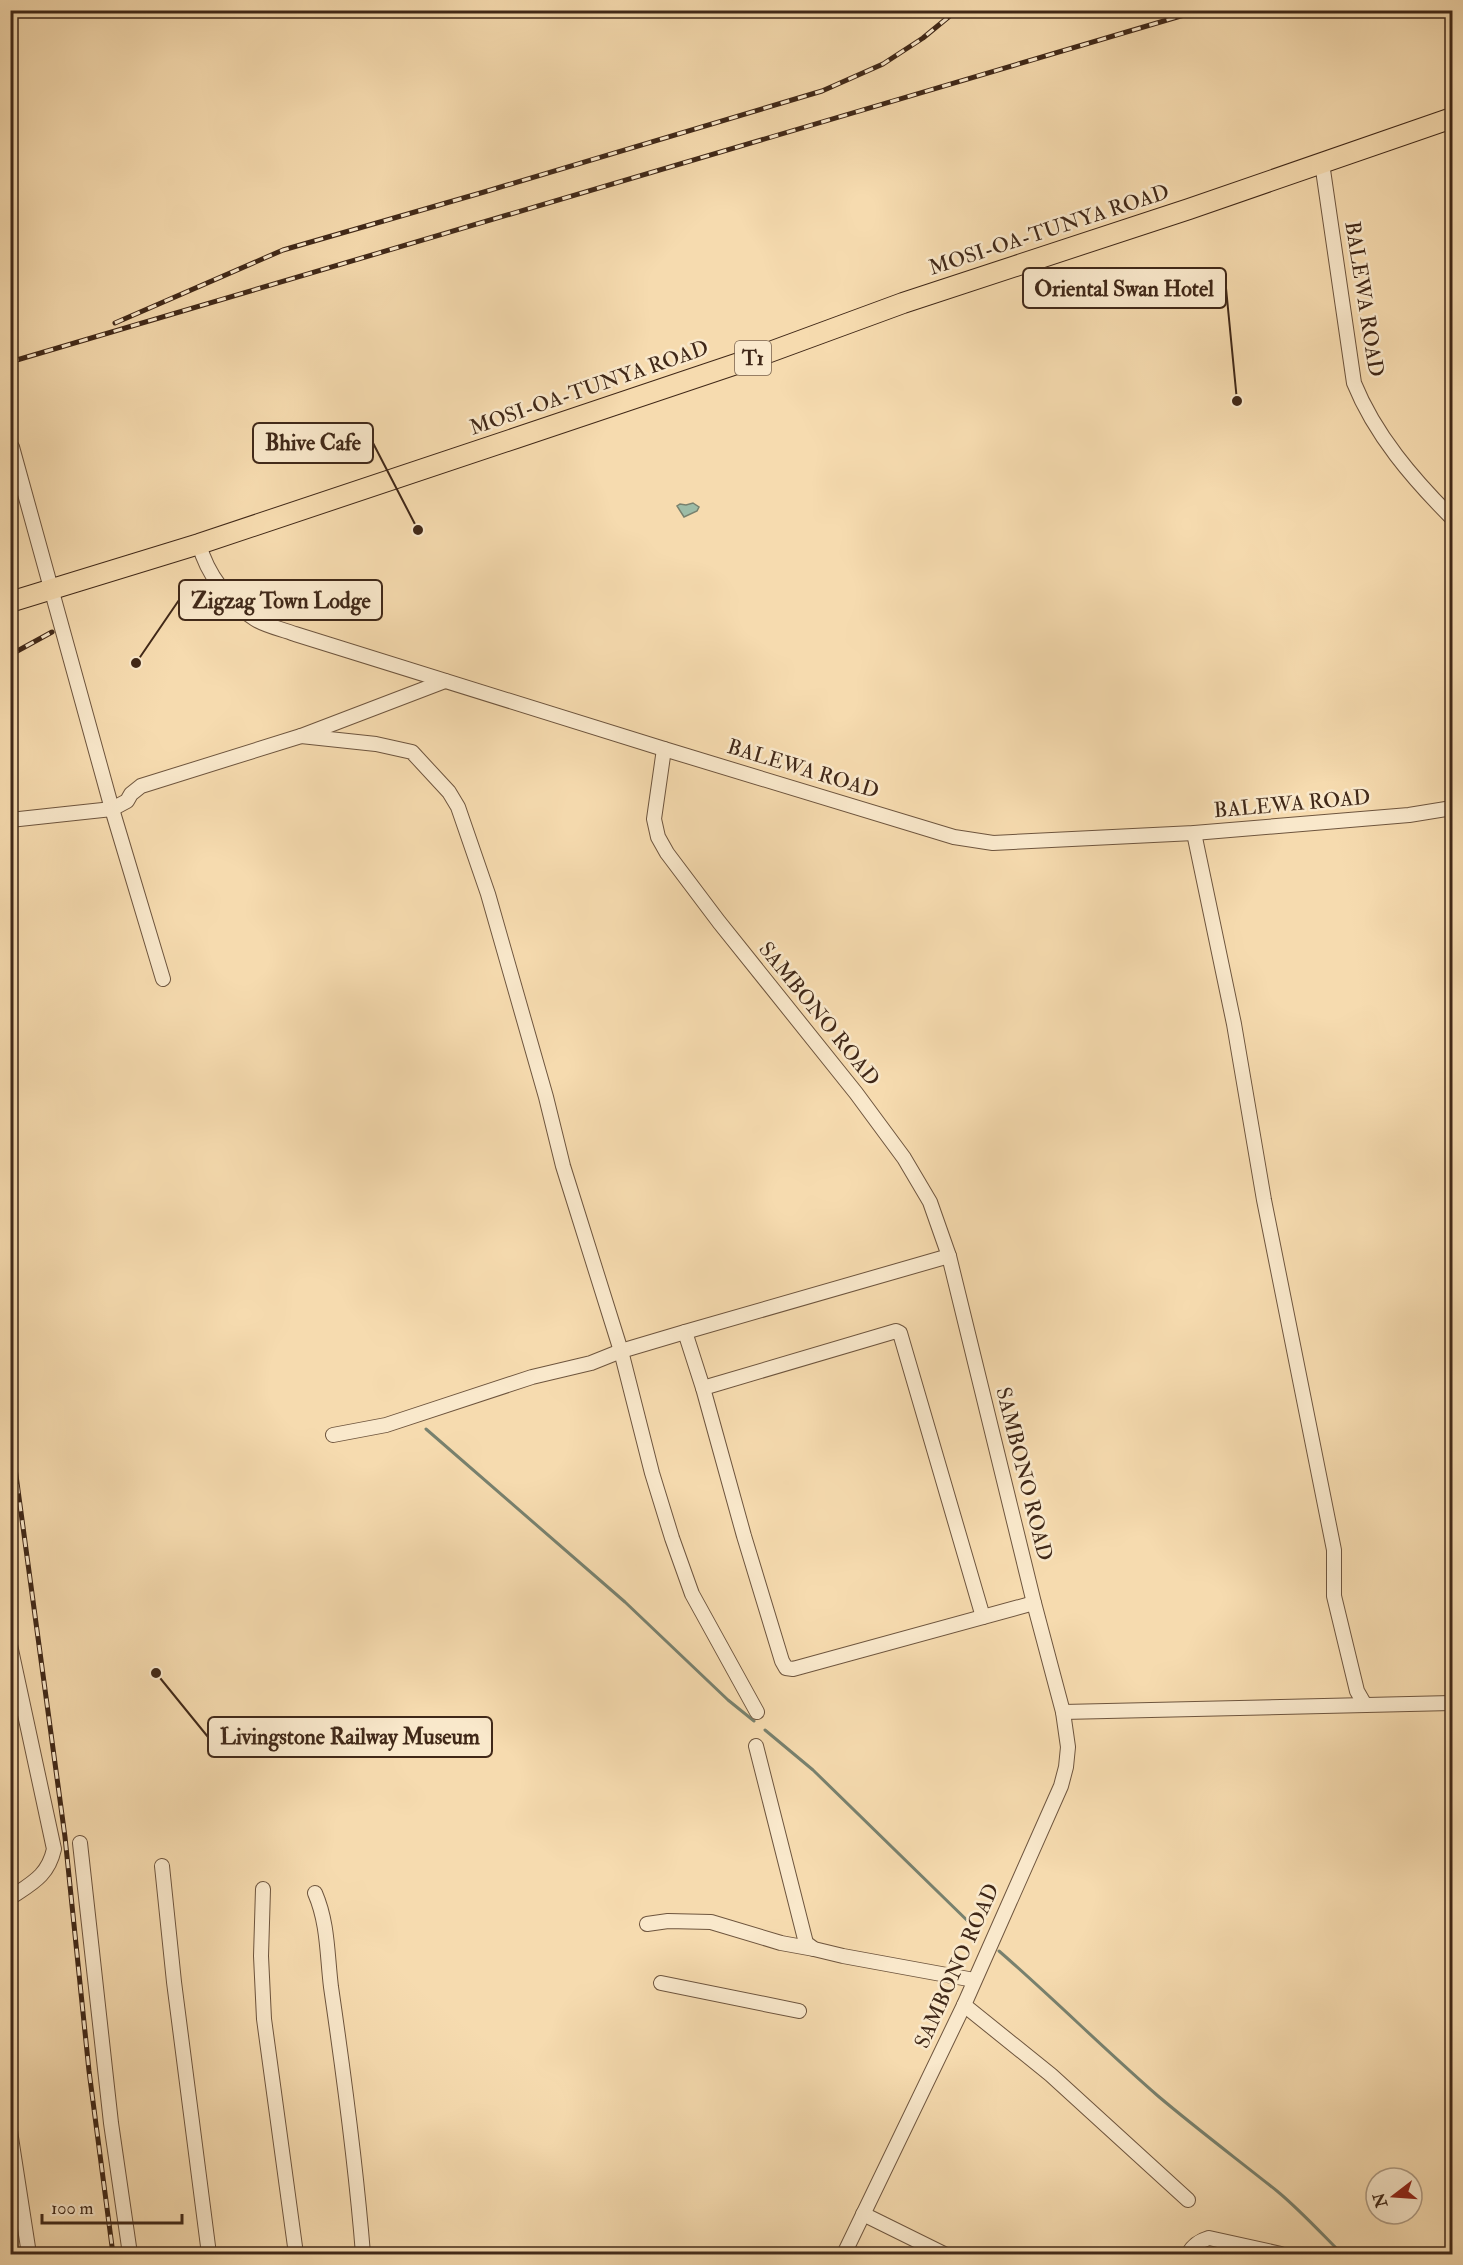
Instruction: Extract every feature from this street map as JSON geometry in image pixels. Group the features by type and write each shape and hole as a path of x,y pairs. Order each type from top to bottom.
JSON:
{"highway":[{"name":"MOSI-OA-TUNYA ROAD","path":"10,602 199,544 748,360 903,303 1452,118"}],"street":[{"name":"BALEWA ROAD","path":"1322,163 1354,383 1365,409 1382,437 1452,518"},
{"path":"12,447 112,809 163,979"},
{"name":"BALEWA ROAD","path":"199,544 203,559 215,580 232,600 255,619 295,634 445,681 954,837 983,842 1194,833 1409,815 1452,808"},
{"path":"10,820 112,809 127,801 131,794 141,786 302,736 445,681"},
{"path":"302,736 376,744 412,752 449,792 458,807 488,894 546,1097 563,1166 621,1351 652,1473 685,1575 701,1611 722,1645 757,1712"},
{"name":"SAMBONO ROAD","path":"664,749 654,819 658,837 667,853 718,922 856,1093 904,1158 930,1202 949,1256 1063,1712 1068,1747 1061,1786 964,2005 844,2254"},
{"path":"1194,833 1234,1024 1264,1200 1334,1550 1334,1596 1357,1691 1365,1705"},
{"path":"333,1435 386,1425 532,1377 591,1363 621,1351 949,1256"},
{"path":"703,1388 896,1331 900,1333 983,1617"},
{"path":"685,1332 744,1536 786,1668 794,1669 1034,1603"},
{"path":"10,1645 54,1849 51,1863 43,1875 10,1898"},
{"path":"1063,1712 1452,1703"},
{"path":"756,1746 803,1933 806,1943 814,1949"},
{"path":"80,1843 111,2122 130,2254"},
{"path":"162,1866 174,1982 209,2254"},
{"path":"263,1888 261,1956 264,2019 296,2254"},
{"path":"315,1893 326,1925 356,2167 363,2254"},
{"path":"647,1924 711,1922 781,1943 974,1980"},
{"path":"661,1983 799,2011"},
{"path":"964,2005 1051,2075 1188,2200"},
{"path":"10,2131 29,2254"},
{"path":"863,2214 944,2254"},
{"path":"1188,2254 1192,2247 1209,2238 1281,2254"}],"water":[{"path":"693,503 699,507 697,511 684,517 677,506"}],"waterway":[{"path":"426,1429 625,1602 728,1700 754,1721"},
{"path":"765,1730 813,1770 978,1931"},
{"path":"999,1951 1158,2096 1286,2198 1342,2254"}],"railway":[{"path":"115,323 283,250 822,91 883,64 923,38 957,10"},
{"path":"10,362 1201,10"},
{"path":"10,655 52,632"},
{"path":"10,1431 65,1837 89,2071 113,2254"}],"place":[{"name":"Oriental Swan Hotel","path":"1237,401"},
{"name":"Bhive Cafe","path":"418,530"},
{"name":"Zigzag Town Lodge","path":"136,663"},
{"name":"Livingstone Railway Museum","path":"156,1673"}]}
